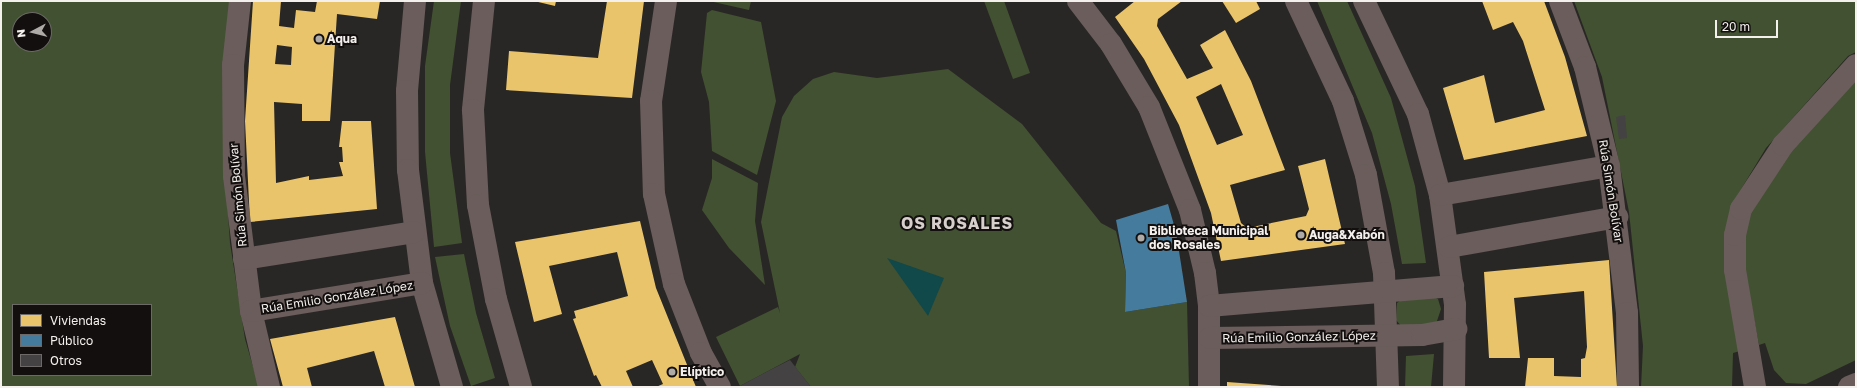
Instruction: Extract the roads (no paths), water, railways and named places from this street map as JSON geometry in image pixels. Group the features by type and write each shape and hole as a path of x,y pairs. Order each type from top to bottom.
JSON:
{"street":[{"name":"Rúa Simón Bolívar","path":"240,1 233,65 233,140 244,259 251,311 269,387"},
{"name":"Rúa Emilio González López","path":"415,1 407,91 408,170 414,232 422,283 452,387"},
{"path":"484,1 473,110 477,198 496,299 521,387"},
{"path":"666,1 651,101 654,194 674,284 701,353 720,387"},
{"path":"1078,1 1131,75 1164,139 1190,210 1205,273 1209,306 1209,387"},
{"name":"Rúa Emilio González López","path":"1296,1 1345,108 1375,217 1386,292 1389,336 1388,387"},
{"path":"1364,1 1418,114 1440,194 1449,247 1453,286 1456,329 1454,387"},
{"name":"Rúa Simón Bolívar","path":"1560,1 1585,67 1609,166 1617,217 1627,313 1628,387"},
{"path":"1755,387 1735,270 1735,235 1741,209 1783,145 1856,65"},
{"path":"1440,194 1609,166"},
{"path":"1449,247 1617,217"},
{"path":"244,259 414,232"},
{"name":"Rúa Emilio González López","path":"251,311 422,283"},
{"path":"1209,306 1386,292 1418,286 1453,286"},
{"name":"Rúa Emilio González López","path":"1210,338 1389,336 1456,329"},
{"path":"1849,387 1856,384"}],"water":[{"path":"887,258 944,278 928,316"}],"place":[{"name":"Aqua","path":"319,39"},
{"name":"Auga&Xabón","path":"1301,235"},
{"name":"Biblioteca Municipal dos Rosales","path":"1141,238"},
{"name":"Elíptico","path":"672,372"}],"district":[{"name":"OS ROSALES","path":"957,223"}]}
